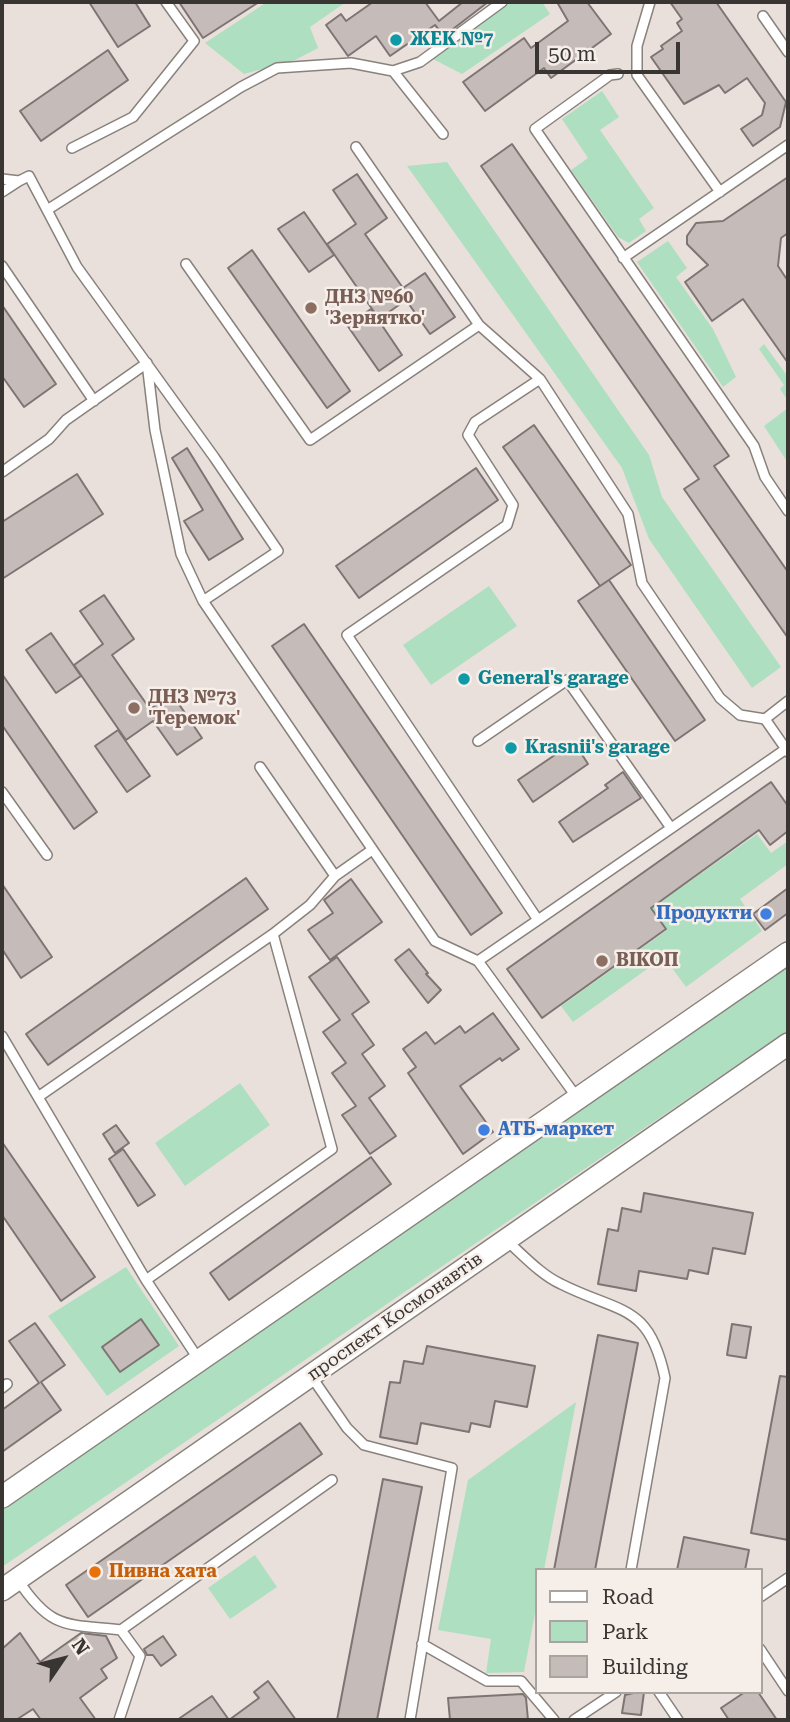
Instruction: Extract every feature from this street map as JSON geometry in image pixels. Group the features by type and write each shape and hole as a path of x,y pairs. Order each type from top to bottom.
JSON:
{"street":[{"path":"2,1497 788,953"},
{"name":"проспект Космонавтів","path":"9,1584 788,1044"}],"lane":[{"path":"72,148 133,117 194,41 166,2"},
{"path":"47,210 241,87 276,68 351,63 393,71 420,62 502,2"},
{"path":"650,2 637,46 637,75 720,192"},
{"path":"763,16 788,52"},
{"path":"393,71 443,134"},
{"path":"618,74 610,75 535,129 754,446 765,477 788,511"},
{"path":"623,258 788,145"},
{"path":"356,147 479,325 540,380 628,514 642,583 720,698 740,715 765,719 787,750 478,961"},
{"path":"2,192 29,176 77,267 278,551 203,601"},
{"path":"2,179 19,181"},
{"path":"186,264 310,440 479,325"},
{"path":"2,265 94,401"},
{"path":"2,472 49,439 66,420 147,363"},
{"path":"147,363 155,430 181,554 203,601 435,941 478,961 578,1099"},
{"path":"538,920 346,635 506,525 513,505 468,435 475,422 540,380"},
{"path":"478,741 567,680 671,828"},
{"path":"765,719 788,701"},
{"path":"260,767 335,876"},
{"path":"2,792 47,855"},
{"path":"38,1097 273,934 310,905 335,876 372,849"},
{"path":"146,1279 332,1149 273,934"},
{"path":"3,1040 146,1279 199,1361"},
{"path":"506,1240 558,1283 633,1316 649,1329 659,1348 665,1378 631,1568"},
{"path":"311,1376 347,1428 364,1445 452,1468 410,1720"},
{"path":"9,1584 54,1620 71,1626 121,1630 332,1480"},
{"path":"762,1596 788,1578"},
{"path":"118,1720 139,1656 121,1630"},
{"path":"422,1644 487,1681 521,1681 554,1720"},
{"path":"762,1652 788,1691"},
{"path":"573,1720 611,1694"},
{"path":"660,1694 678,1720"}],"green space":[{"path":"267,2 346,2 310,27 318,48 295,60 244,74 205,43"},
{"path":"511,2 542,2 550,14 462,74 433,59"},
{"path":"602,91 619,117 600,130 654,208 639,219 646,231 629,243 618,237 571,170 588,158 562,119"},
{"path":"447,162 649,455 662,497 781,667 752,688 649,539 622,468 407,166"},
{"path":"668,241 687,268 676,277 713,329 736,377 723,387 637,262"},
{"path":"764,344 788,377 788,401 780,389 784,385 759,349"},
{"path":"788,408 788,463 764,426"},
{"path":"489,586 517,626 431,685 403,645"},
{"path":"757,834 771,853 788,841 788,864 740,899 762,931 686,987 664,957 573,1022 561,1006 667,930 651,909"},
{"path":"788,964 788,1030 2,1567 2,1507"},
{"path":"240,1083 270,1125 185,1186 155,1143"},
{"path":"126,1267 179,1346 107,1396 48,1316"},
{"path":"576,1402 544,1568 534,1568 534,1619 524,1672 486,1673 491,1639 438,1630 468,1480"},
{"path":"255,1555 277,1587 230,1619 208,1588"}],"building":[{"path":"89,2 135,2 150,26 118,47"},
{"path":"179,2 259,2 203,38"},
{"path":"373,2 425,2 439,21 463,2 488,2 444,36 435,25 390,56 376,36 348,56 326,25 341,14 346,21"},
{"path":"557,2 587,2 611,34 551,78 544,68 485,111 463,82 524,38 531,48 568,21"},
{"path":"670,2 716,2 786,102 780,127 753,146 741,129 762,115 765,103 747,78 725,93 719,85 684,104 651,57 682,31 677,23 682,19"},
{"path":"108,50 128,80 41,141 20,111"},
{"path":"512,144 729,456 714,466 788,572 788,638 684,489 699,479 481,166"},
{"path":"357,174 387,218 365,234 403,288 425,273 455,317 430,334 406,300 379,319 327,244 356,224 333,190"},
{"path":"788,177 788,233 781,238 778,266 788,281 788,363 743,299 712,321 685,282 708,265 687,244 687,236 696,223 723,221"},
{"path":"304,212 334,255 309,272 278,229"},
{"path":"252,250 350,391 327,408 228,268"},
{"path":"2,305 56,384 24,407 2,376"},
{"path":"371,309 402,355 379,371 347,325"},
{"path":"534,425 631,565 600,586 503,447"},
{"path":"187,448 243,539 209,560 184,521 203,510 172,458"},
{"path":"476,468 498,500 359,598 336,566"},
{"path":"77,474 103,514 2,579 2,522"},
{"path":"609,580 705,720 675,741 578,601"},
{"path":"104,595 134,639 112,655 150,709 172,694 202,738 177,755 153,721 126,740 74,665 103,644 80,611"},
{"path":"304,624 502,913 471,935 272,646"},
{"path":"51,633 81,676 56,693 26,650"},
{"path":"2,674 97,812 74,829 2,725"},
{"path":"118,730 150,776 127,792 95,746"},
{"path":"574,742 588,764 533,802 518,780"},
{"path":"623,772 641,798 573,842 559,822 608,788 605,785"},
{"path":"771,782 788,806 788,831 770,845 759,830 651,908 666,929 542,1018 507,969"},
{"path":"246,878 268,909 48,1065 26,1034"},
{"path":"351,879 382,922 330,960 308,930 333,913 324,900"},
{"path":"2,884 52,957 21,978 2,949"},
{"path":"788,888 788,913 765,930 753,914"},
{"path":"409,949 441,990 428,1003 395,960"},
{"path":"337,957 369,1002 352,1014 374,1045 362,1054 385,1086 369,1098 396,1136 370,1154 342,1115 356,1106 332,1073 346,1063 323,1032 340,1020 309,977"},
{"path":"493,1013 519,1049 502,1061 500,1058 460,1086 493,1132 463,1154 408,1073 416,1067 403,1049 426,1032 435,1044 460,1026 465,1033"},
{"path":"116,1125 129,1143 115,1153 103,1134"},
{"path":"2,1142 95,1277 61,1301 2,1215"},
{"path":"123,1149 155,1195 138,1206 109,1159"},
{"path":"371,1157 391,1184 229,1300 210,1273"},
{"path":"644,1193 753,1213 745,1254 713,1248 708,1274 689,1270 687,1279 639,1271 636,1291 598,1284 608,1229 618,1231 622,1208 641,1212"},
{"path":"141,1319 159,1345 120,1372 102,1347"},
{"path":"35,1323 65,1365 41,1382 61,1410 2,1452 2,1410 39,1383 9,1341"},
{"path":"732,1324 751,1327 746,1358 727,1355"},
{"path":"598,1335 638,1343 595,1568 554,1568"},
{"path":"427,1346 535,1366 527,1407 495,1401 490,1427 471,1423 469,1432 421,1423 417,1444 380,1437 390,1382 400,1383 404,1361 423,1364"},
{"path":"780,1376 788,1377 788,1540 751,1533"},
{"path":"300,1423 322,1454 88,1617 66,1585"},
{"path":"383,1479 422,1487 377,1720 337,1720"},
{"path":"684,1537 749,1550 745,1568 677,1568"},
{"path":"20,1633 40,1662 81,1633 106,1636 117,1658 101,1669 107,1678 80,1698 96,1720 41,1720 33,1709 16,1720 2,1720 2,1649"},
{"path":"163,1636 176,1655 161,1666 153,1655 147,1655 144,1649"},
{"path":"268,1681 296,1720 229,1720 259,1698 254,1692"},
{"path":"523,1694 526,1698 528,1720 450,1720 448,1698"},
{"path":"644,1694 641,1715 622,1713 625,1695"},
{"path":"742,1694 759,1694 777,1720 729,1720 721,1708"},
{"path":"212,1696 229,1720 177,1720"}],"place":[{"name":"ЖЕК №7","path":"396,40"},
{"name":"ДНЗ №60 'Зернятко'","path":"311,308"},
{"name":"General's garage","path":"464,679"},
{"name":"ДНЗ №73 'Теремок'","path":"134,708"},
{"name":"Krasnii's garage","path":"511,748"},
{"name":"Продукти","path":"766,914"},
{"name":"ВІКОП","path":"602,961"},
{"name":"АТБ-маркет","path":"484,1130"},
{"name":"Пивна хата","path":"95,1572"}]}
